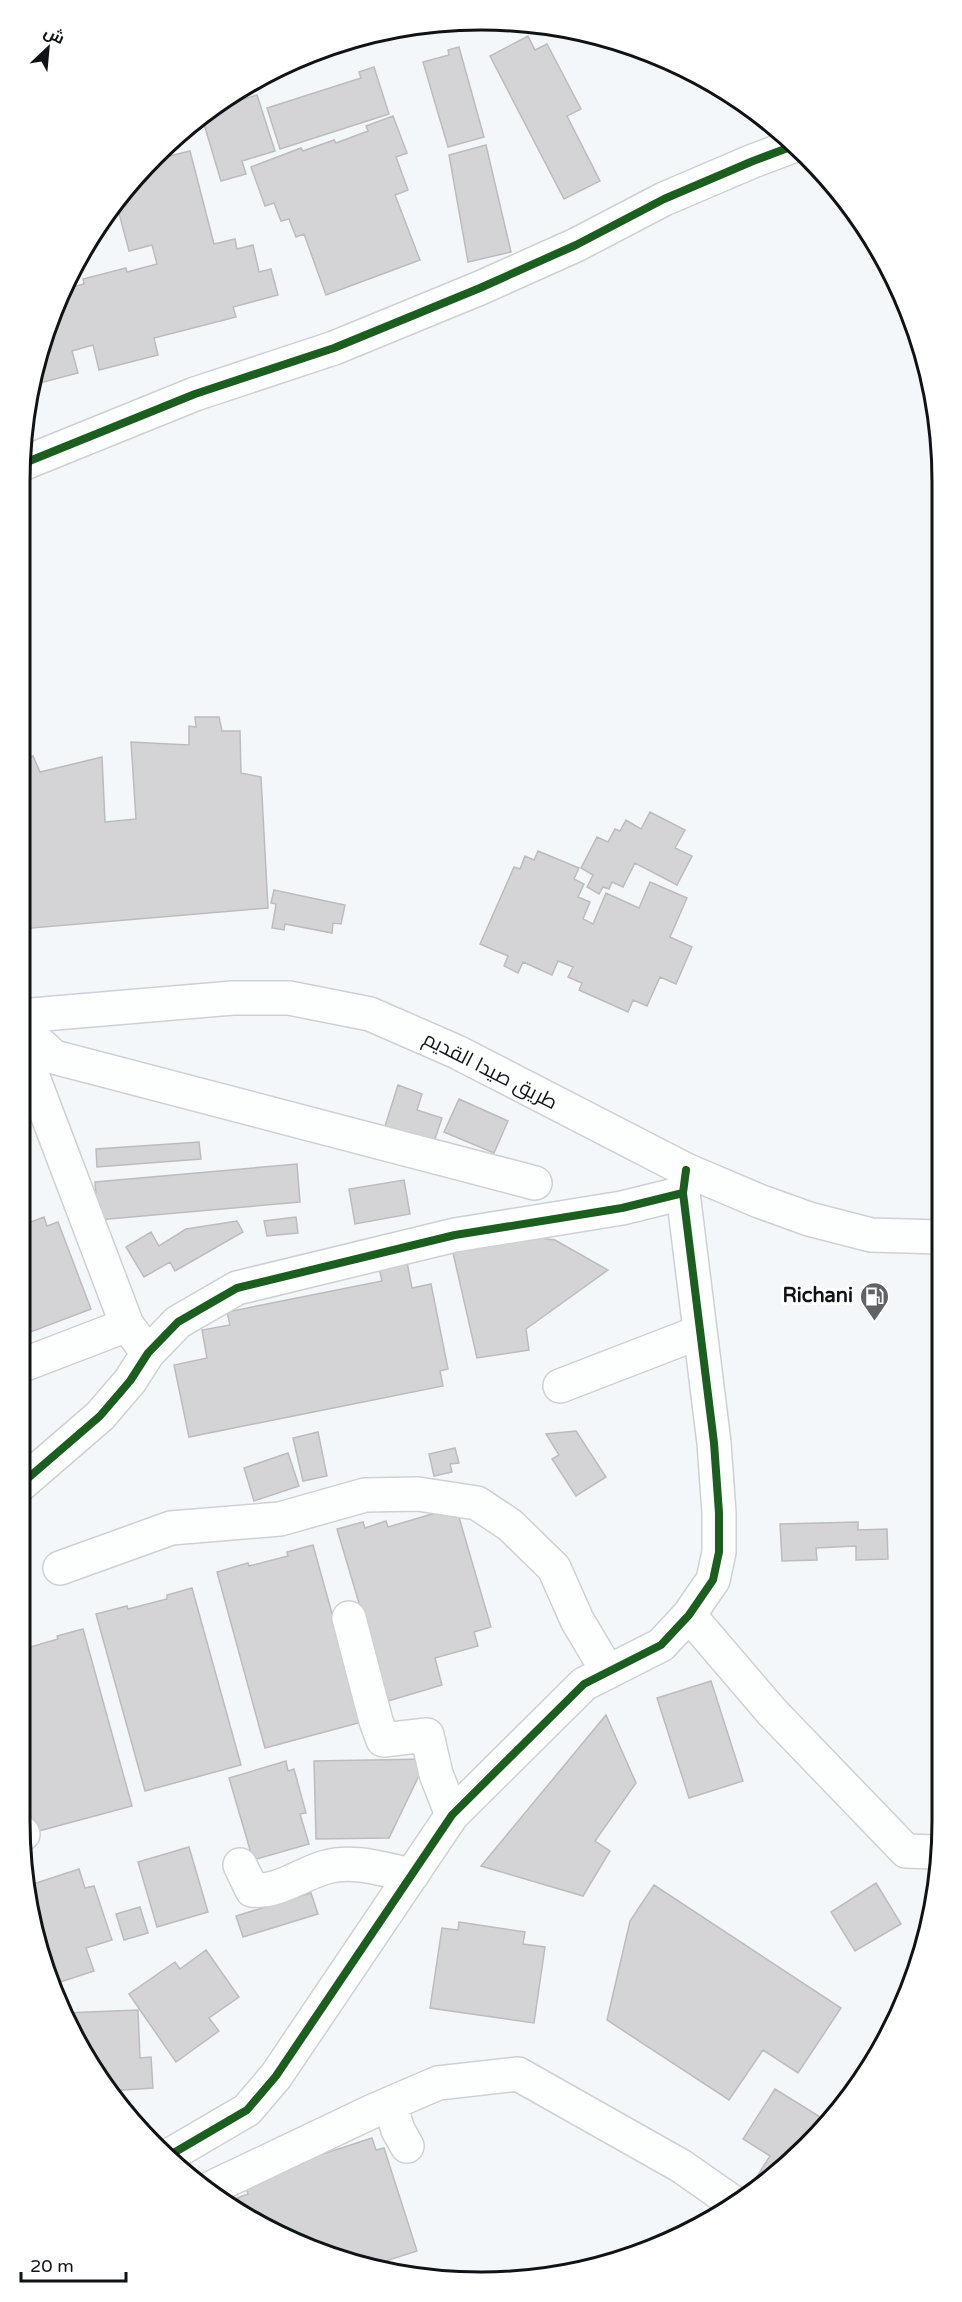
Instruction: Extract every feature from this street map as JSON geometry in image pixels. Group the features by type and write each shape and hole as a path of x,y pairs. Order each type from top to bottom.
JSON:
{"main road":[{"path":"31,460 195,394 334,348 480,288 576,245 664,200 785,149"},
{"name":"طريق صيدا القديم","path":"30,1015 244,998 289,998 370,1014 457,1052 684,1182 759,1201 809,1219 871,1235 932,1237"},
{"path":"30,1035 54,1057 535,1183"},
{"path":"30,1069 127,1325 148,1353"},
{"path":"30,1476 100,1416 130,1381 148,1353 178,1322 237,1288 455,1235 622,1208 684,1182 714,1443 719,1513 719,1552 714,1580 689,1615 661,1645 584,1684 452,1815 276,2076 247,2110 175,2152"},
{"path":"30,1362 127,1325"},
{"path":"560,1386 700,1332"},
{"path":"60,1568 171,1528 280,1519 365,1495 418,1494 477,1503 510,1525 554,1568 578,1620 608,1672"},
{"path":"689,1615 772,1712 906,1851 931,1852"},
{"path":"350,1618 383,1740 427,1735 436,1774 452,1815"},
{"path":"240,1864 252,1890 264,1892 327,1866 354,1863 412,1875"},
{"path":"219,2188 390,2104 438,2083 518,2074 681,2166 728,2199"},
{"path":"390,2104 398,2130 407,2146"}],"building":[{"path":"528,36 535,50 547,44 581,109 567,116 600,181 564,199 490,56"},
{"path":"459,47 484,137 448,147 423,62 449,55 448,50"},
{"path":"374,67 389,114 280,149 267,108 361,78 359,72"},
{"path":"257,95 275,151 242,161 246,174 221,181 204,125 239,101"},
{"path":"393,116 407,153 396,157 408,190 395,195 420,260 326,295 304,234 296,237 289,219 281,221 274,203 265,206 251,167 301,148 303,151 334,140 336,143 368,131 366,126"},
{"path":"486,145 511,252 468,262 449,155"},
{"path":"190,151 214,244 235,239 237,249 253,245 259,272 271,269 278,295 233,307 236,317 154,338 158,355 99,370 93,345 72,351 78,373 41,383 54,336 75,286 84,284 83,279 126,268 127,272 157,264 152,245 129,251 119,212 168,156"},
{"path":"195,717 219,717 222,731 240,731 241,773 261,777 268,908 30,928 30,757 33,756 40,772 102,757 105,822 136,819 131,742 189,745 189,726 196,727"},
{"path":"650,812 685,830 675,848 692,856 677,885 635,863 623,887 612,882 609,889 603,887 599,894 587,887 593,875 581,868 597,837 608,842 615,829 620,831 626,820 641,829"},
{"path":"538,851 579,868 574,879 584,884 578,897 590,902 583,919 593,924 606,893 639,908 650,882 687,898 670,937 692,947 676,984 660,977 647,1006 633,1000 628,1012 579,990 582,983 568,977 573,967 558,961 552,975 523,962 518,973 504,966 508,956 480,944 514,867 520,869 525,856 534,860"},
{"path":"274,890 345,905 341,924 333,923 332,933 285,924 284,930 272,928 276,904 271,903"},
{"path":"398,1085 422,1094 417,1110 442,1118 434,1142 385,1126"},
{"path":"459,1099 508,1121 494,1153 444,1132"},
{"path":"199,1142 201,1159 97,1167 96,1149"},
{"path":"297,1164 300,1202 98,1220 95,1182"},
{"path":"404,1180 410,1214 355,1224 349,1189"},
{"path":"44,1217 47,1226 58,1222 91,1309 30,1332 30,1222"},
{"path":"296,1217 298,1233 267,1236 264,1221"},
{"path":"237,1221 243,1232 175,1271 170,1262 144,1277 126,1247 151,1232 159,1246 186,1229"},
{"path":"509,1234 555,1240 608,1270 526,1329 529,1350 477,1358 451,1244"},
{"path":"407,1262 412,1288 431,1284 448,1369 440,1371 443,1386 189,1437 174,1365 207,1358 202,1330 230,1325 227,1312 382,1281 379,1268"},
{"path":"576,1431 606,1477 576,1496 552,1459 559,1455 546,1434"},
{"path":"318,1432 327,1476 303,1481 293,1438"},
{"path":"455,1448 459,1463 450,1464 452,1472 434,1476 429,1454"},
{"path":"288,1453 299,1486 254,1501 244,1468"},
{"path":"456,1507 491,1627 474,1632 478,1646 435,1658 442,1685 388,1701 337,1529 363,1522 365,1528 386,1521 388,1527"},
{"path":"858,1522 858,1530 887,1529 888,1559 856,1560 856,1546 816,1548 817,1560 782,1561 780,1524"},
{"path":"313,1545 362,1722 265,1748 217,1572 248,1563 249,1566 288,1556 287,1552"},
{"path":"192,1588 241,1765 145,1791 96,1614 167,1599 167,1595"},
{"path":"83,1629 132,1806 35,1832 30,1813 30,1647 58,1639 57,1636"},
{"path":"711,1681 743,1781 689,1798 657,1698"},
{"path":"606,1715 636,1783 595,1841 610,1851 583,1896 481,1866"},
{"path":"427,1759 389,1838 316,1839 314,1761"},
{"path":"286,1761 288,1771 294,1769 306,1813 300,1814 309,1844 253,1860 229,1778"},
{"path":"189,1847 208,1912 157,1927 138,1862"},
{"path":"79,1869 85,1888 94,1886 112,1940 86,1948 94,1971 60,1982 45,1938 35,1883"},
{"path":"876,1883 901,1924 855,1951 831,1912"},
{"path":"654,1885 841,2008 798,2073 763,2050 729,2100 607,2020 630,1921"},
{"path":"311,1893 318,1914 243,1937 236,1916"},
{"path":"140,1907 148,1933 124,1940 116,1914"},
{"path":"459,1922 525,1932 523,1944 545,1947 534,2023 430,2008 442,1928 458,1930"},
{"path":"206,1950 239,1997 209,2018 219,2031 176,2062 129,1994 175,1962 180,1969"},
{"path":"138,2010 140,2058 151,2057 153,2088 119,2090 90,2046 73,2013"},
{"path":"775,2089 821,2117 800,2140 755,2180 770,2156 743,2139"},
{"path":"372,2138 376,2150 384,2148 417,2251 385,2261 364,2257 308,2238 238,2201 237,2198 248,2194 243,2180"}],"cycle path":[{"path":"31,460 195,394 334,348 480,288 576,245 664,199 785,149"},
{"path":"175,2152 247,2110 276,2076 452,1815 584,1684 661,1645 689,1615 713,1580 719,1552 719,1513 714,1443 683,1193 686,1170"},
{"path":"30,1476 100,1416 130,1381 148,1353 178,1322 237,1288 455,1235 622,1208 683,1193"}],"place":[{"name":"Richani","path":"874,1322"}]}
